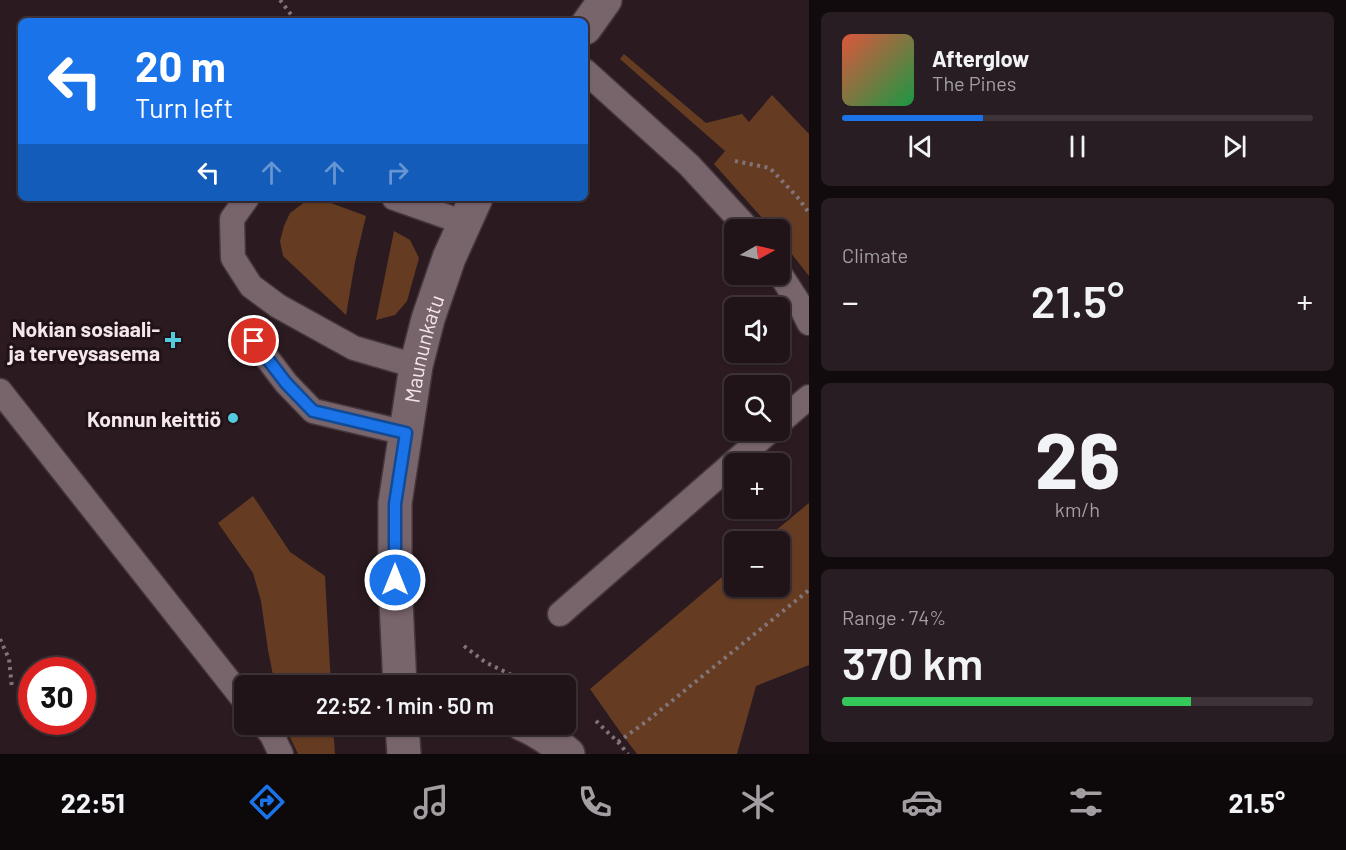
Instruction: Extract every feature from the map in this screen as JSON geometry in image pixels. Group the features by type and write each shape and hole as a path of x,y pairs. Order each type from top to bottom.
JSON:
{"street":[{"path":"588,24 605,0"},
{"name":"Maununkatu","path":"399,675 395,580 395,504 416,366 449,258 471,210"},
{"path":"403,735 404,754"},
{"path":"542,735 568,754"}],"lane":[{"path":"588,74 689,165 739,219"},
{"path":"244,201 232,219 233,258 251,286 278,306 354,348 416,366"},
{"path":"413,201 471,210"},
{"path":"787,285 809,323"},
{"path":"254,341 286,383 313,411 406,433"},
{"path":"0,391 234,687"},
{"path":"790,413 809,397"},
{"path":"560,614 758,441"},
{"path":"272,735 280,754"}],"path":[{"path":"280,0 294,18"},
{"path":"689,165 730,160 770,168 799,198 809,213"},
{"path":"618,742 809,590"},
{"path":"0,639 9,660 12,688"},
{"path":"464,646 485,662 512,675"}],"shaded area":[{"path":"624,54 706,123 742,114 749,122 772,95 809,134 809,276 790,252 790,219 763,219 714,164 725,151 620,59"},
{"path":"306,201 325,201 366,216 346,315 283,256 280,241 290,213"},
{"path":"394,231 410,240 419,258 407,301 395,315 376,320"},
{"path":"253,496 290,552 325,576 330,675 273,675 261,601 253,573 218,523"},
{"path":"809,503 809,665 756,686 737,754 637,754 590,689 724,575 724,597 790,597 790,531 775,531"},
{"path":"289,735 334,735 335,754 298,754"}],"place":[{"name":"Nokian sosiaali- ja terveysasema","path":"173,340"},
{"name":"Konnun keittiö","path":"233,418"}],"route":[{"path":"254,341 286,383 313,411 406,433 395,504 395,580"}]}
